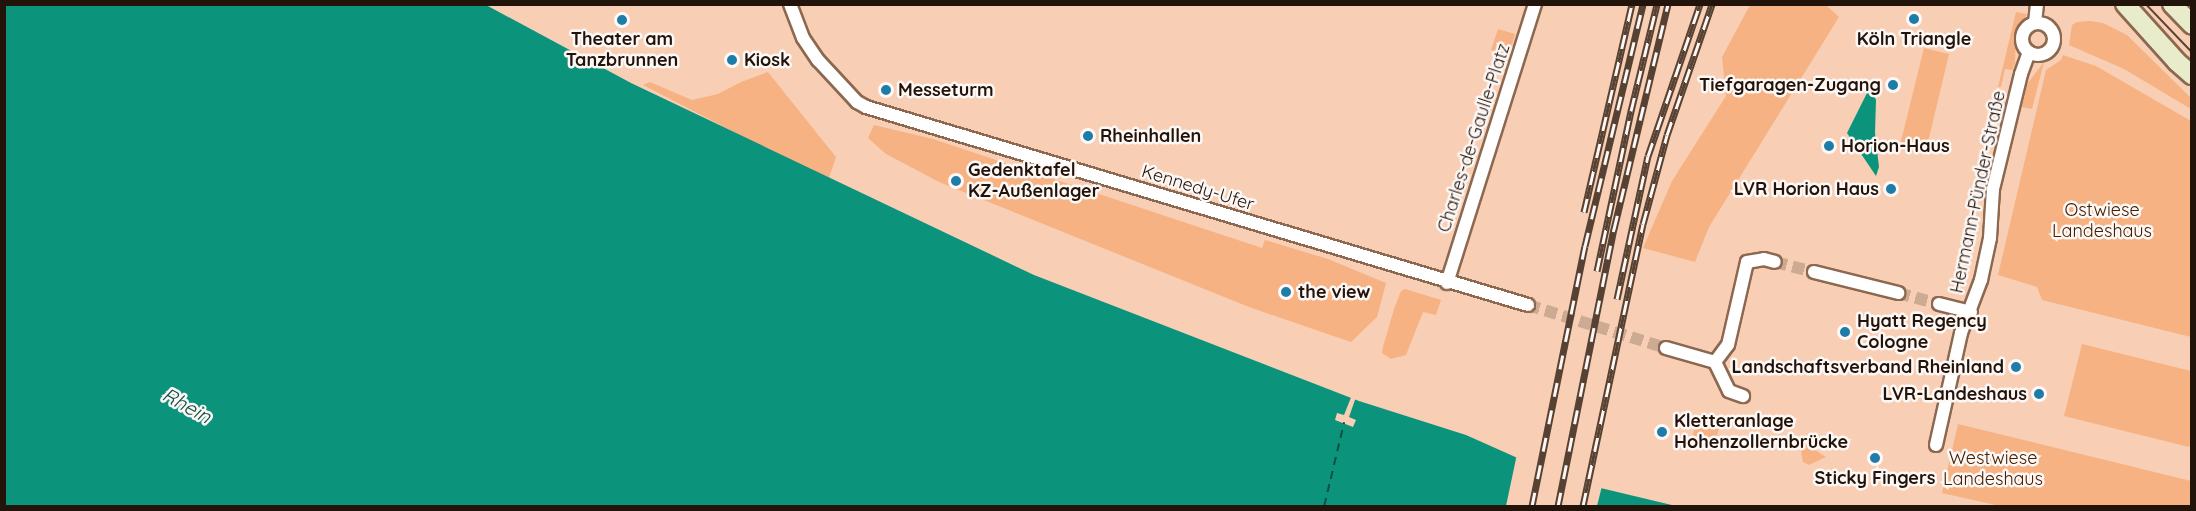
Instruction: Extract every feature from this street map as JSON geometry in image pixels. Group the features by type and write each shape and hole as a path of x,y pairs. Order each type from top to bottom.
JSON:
{"main road":[{"path":"2125,4 2176,62 2192,75"},
{"path":"2172,4 2192,25"}],"street":[{"name":"Kennedy-Ufer","path":"790,4 803,38 818,60 858,102 866,107 1447,283 1528,305"},
{"name":"Charles-de-Gaulle-Platz","path":"1447,283 1535,4"},
{"path":"2035,23 2048,27 2053,39 2046,52 2038,54 2030,52 2023,44 2023,33 2035,23 2037,4"},
{"name":"Hermann-Pünder-Straße","path":"1936,445 1961,333 1971,312 1990,238 1994,189 2021,74 2030,52"},
{"path":"1714,362 1728,345 1747,262 1764,259 1774,262"},
{"path":"1814,272 1898,293"},
{"path":"1940,304 1971,312"},
{"path":"1666,348 1714,362 1729,391 1743,396"}],"green space":[{"path":"1750,5 1826,5 1839,17 1709,227 1695,262 1643,248 1672,181 1726,96 1722,57"},
{"path":"2016,12 2027,14 2016,34 2015,63 2012,70 2005,69 2001,87 1998,87"},
{"path":"2077,22 2103,23 2127,35 2191,98 2191,109 2124,69 2069,45 2072,25"},
{"path":"1498,29 1515,34 1509,55 1491,50"},
{"path":"1924,48 1949,54 1925,155 1899,149"},
{"name":"Ostwiese Landeshaus","path":"2063,55 2096,66 2191,121 2191,337 2042,300 2037,287 1998,275 2046,70 2061,60"},
{"path":"2044,62 2032,109 2022,107 2027,84"},
{"path":"768,72 836,157 829,178 643,85 650,82 692,100 718,94"},
{"path":"874,125 933,139 1262,248 1265,240 1328,259 1386,283 1377,317 1351,342 1249,307 939,182 886,154 868,138"},
{"path":"1405,289 1441,300 1436,315 1423,312 1406,355 1391,359 1382,353 1383,347 1394,309 1401,291"},
{"path":"2082,344 2191,371 2192,437 2189,447 2064,416"},
{"path":"1697,416 1720,424 1715,444 1692,439"},
{"name":"Westwiese Landeshaus","path":"1958,424 2191,481 2191,506 2000,506 1942,493"},
{"path":"1808,441 1815,450 1826,457 1809,465 1803,462 1801,451"}],"water":[{"name":"Rhein","path":"4,5 486,5 631,83 1034,275 1359,401 1466,435 1567,480 1676,506 5,506"},
{"path":"1870,87 1876,100 1875,133 1879,167 1876,176 1847,133"}],"pier":[{"path":"1352,395 1356,397 1349,417 1356,420 1353,427 1335,420 1337,413 1344,415"},
{"path":"1517,454 1568,478 1602,486 1597,506 1506,506"}],"ferry route":[{"path":"1324,506 1344,422"}],"tunnel":[{"path":"1775,262 1814,272"},
{"path":"1898,293 1939,304"},
{"path":"1528,305 1666,348"}],"tram line":[{"path":"2146,4 2192,52"}],"railway":[{"path":"1584,212 1632,4"},
{"path":"1532,506 1585,246 1643,4"},
{"path":"1597,271 1631,111 1657,4"},
{"path":"1558,506 1614,229 1668,4"},
{"path":"1617,299 1648,156 1700,4"},
{"path":"1583,506 1643,224 1667,135 1712,4"}],"place":[{"name":"Köln Triangle","path":"1914,19"},
{"name":"Theater am Tanzbrunnen","path":"622,20"},
{"name":"Kiosk","path":"732,60"},
{"name":"Tiefgaragen-Zugang","path":"1893,85"},
{"name":"Messeturm","path":"886,90"},
{"name":"Rheinhallen","path":"1088,136"},
{"name":"Horion-Haus","path":"1829,146"},
{"name":"Gedenktafel KZ-Außenlager","path":"956,181"},
{"name":"LVR Horion Haus","path":"1891,189"},
{"name":"the view","path":"1286,292"},
{"name":"Hyatt Regency Cologne","path":"1845,332"},
{"name":"Landschaftsverband Rheinland","path":"2016,367"},
{"name":"LVR-Landeshaus","path":"2039,394"},
{"name":"Kletteranlage Hohenzollernbrücke","path":"1662,432"},
{"name":"Sticky Fingers","path":"1875,458"}]}
